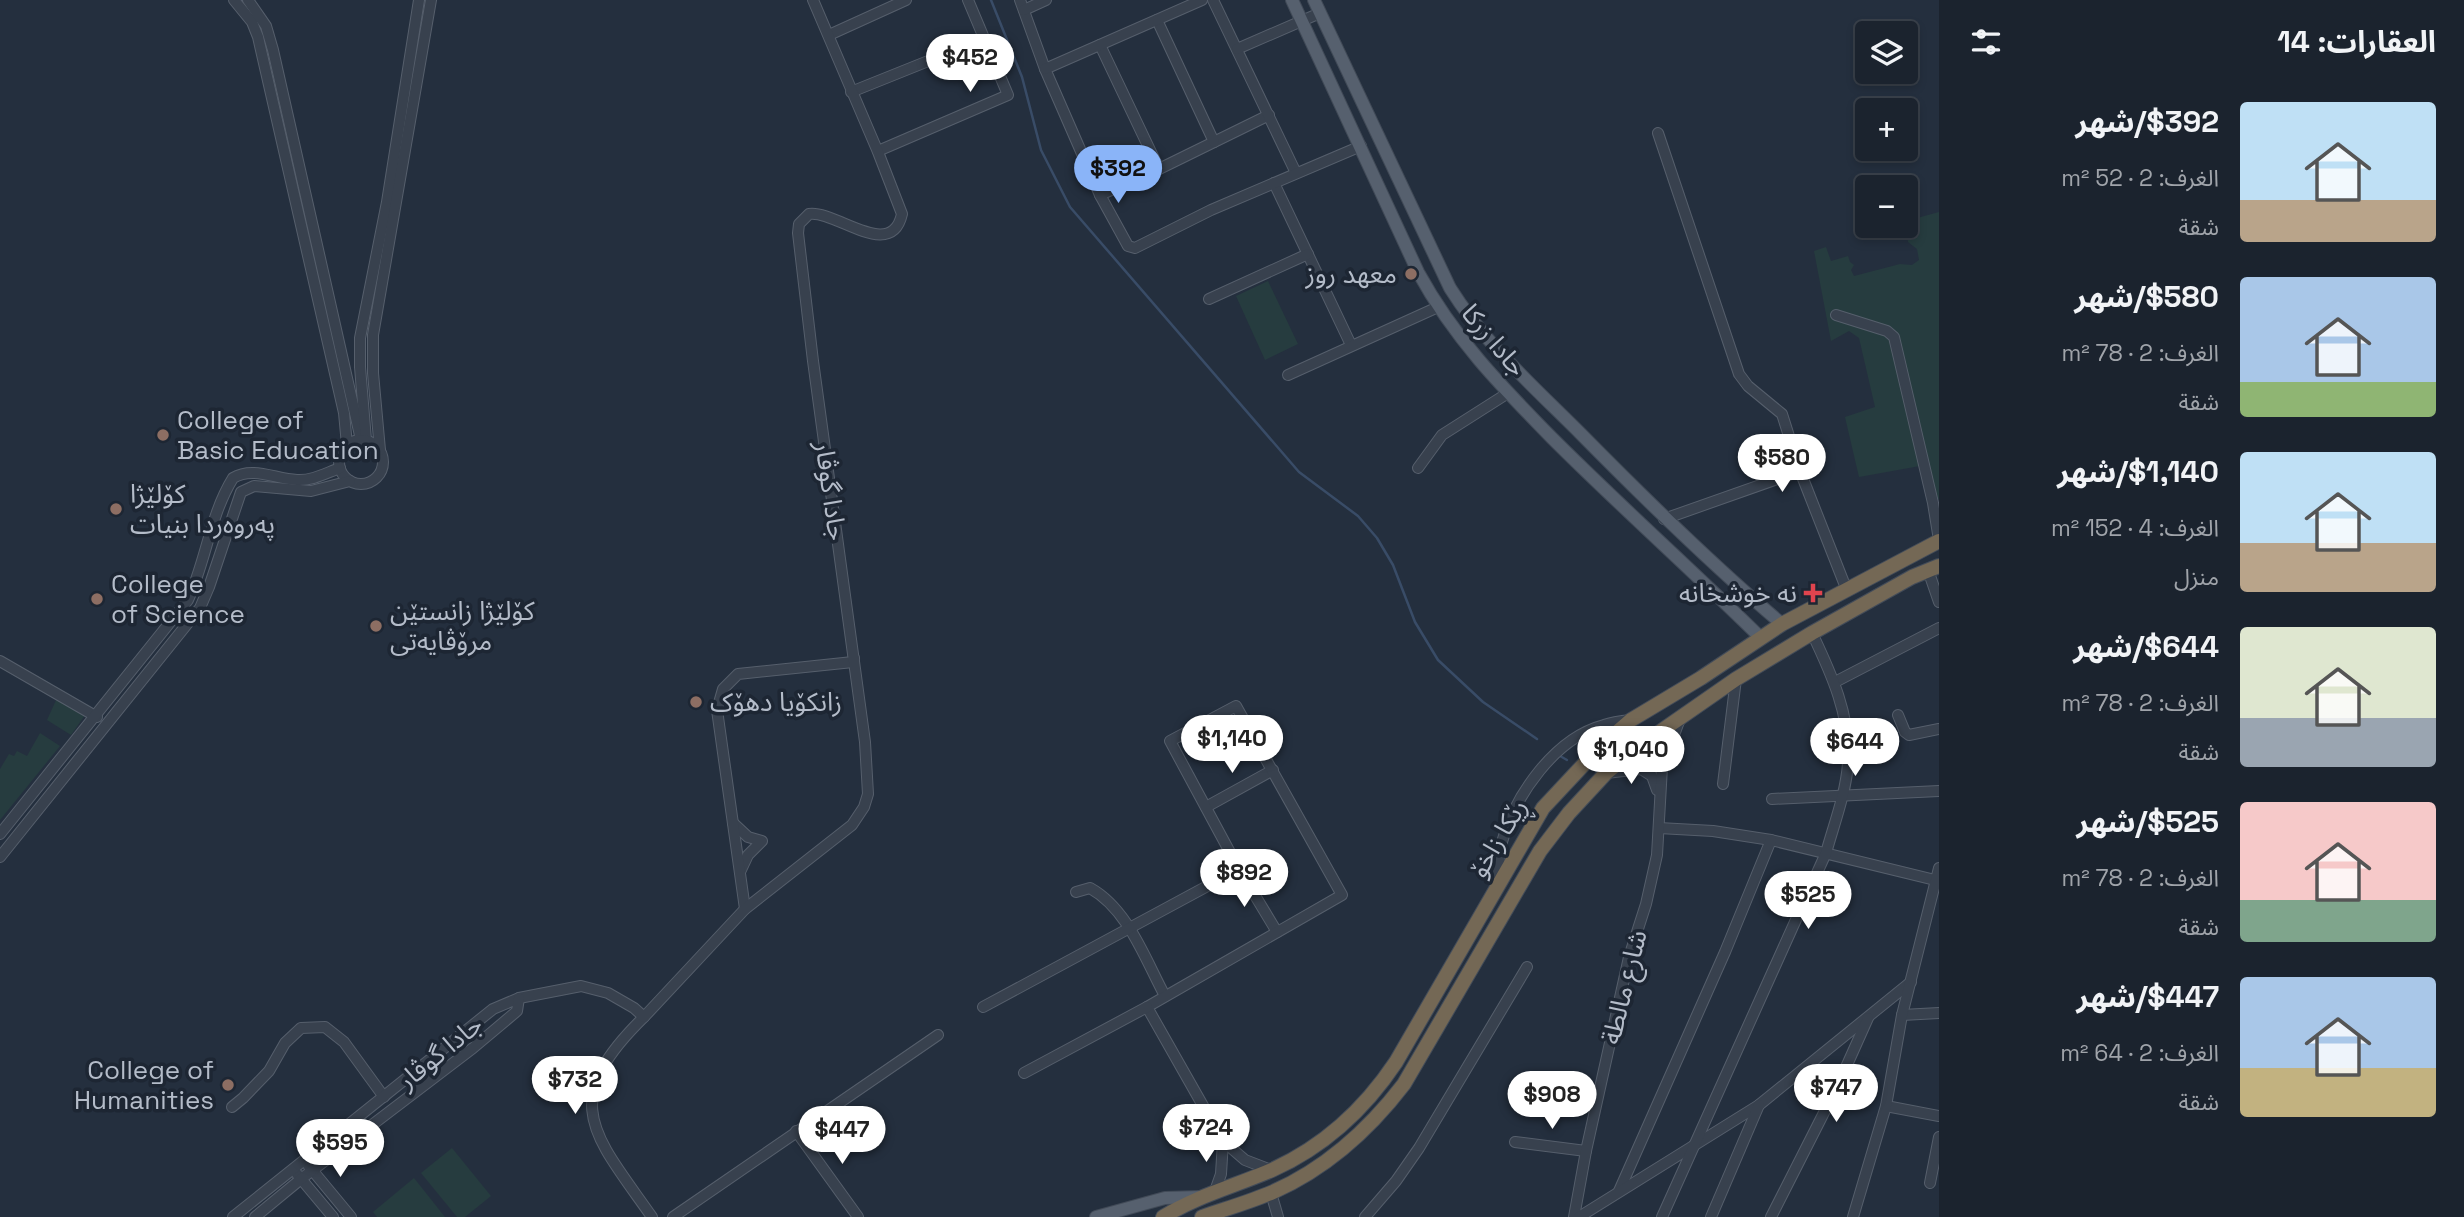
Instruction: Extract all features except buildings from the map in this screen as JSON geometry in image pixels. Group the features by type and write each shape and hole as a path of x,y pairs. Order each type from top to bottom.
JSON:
{"highway":[{"name":"ڕێکا زاخۆ","path":"1163,1217 1208,1194 1271,1170 1315,1148 1338,1131 1378,1089 1543,808 1572,776 1631,720 1782,624 1939,541"},
{"name":"ڕێکا زاخۆ","path":"1202,1217 1271,1193 1337,1156 1360,1137 1404,1084 1540,850 1577,803 1606,773 1736,679 1812,633 1933,568"},
{"path":"1523,840 1540,850"}],"main road":[{"name":"جادا زرکا","path":"1292,0 1418,272 1438,307 1474,356 1646,531 1761,638"},
{"name":"جادا زرکا","path":"1314,0 1445,277 1468,315 1504,359 1664,519 1782,624"},
{"path":"1749,626 1757,627 1764,623 1766,611"},
{"name":"ڕێکا زاخۆ","path":"1096,1217 1165,1199 1208,1194"}],"street":[{"path":"234,0 252,22 258,37 344,413 347,445 340,456 340,468 350,481"},
{"path":"248,0 266,26 273,50 364,441"},
{"path":"364,441 360,338 387,202 419,0"},
{"path":"0,857 200,608 240,492 254,486 311,491 350,481 362,484 375,480 382,469 383,456 380,450 373,373 373,335 430,0"},
{"name":"جادا گوڤار","path":"652,1217 605,1150 593,1124 590,1108 594,1084 604,1064 644,1017 744,909 845,832 864,807 869,782 798,233 803,218 809,214 817,213 875,235 894,229 900,223 902,214 813,0"},
{"path":"878,151 1008,95 968,0"},
{"path":"1046,0 1022,5 1045,69 1100,195 1128,246 1135,248 1296,173 1361,146"},
{"path":"1045,69 1202,0"},
{"path":"1213,0 1296,173"},
{"path":"828,34 901,1"},
{"path":"1237,49 1320,13"},
{"path":"1157,20 1214,142"},
{"path":"851,92 983,39"},
{"path":"1100,45 1159,169"},
{"path":"1100,195 1269,115"},
{"path":"1658,133 1740,374 1748,386 1782,414 1800,471 1846,589"},
{"path":"1274,183 1351,345"},
{"path":"1209,299 1308,254"},
{"path":"1288,375 1438,307"},
{"path":"1836,315 1887,331 1894,337 1936,503 1939,541"},
{"path":"1418,468 1448,430 1508,393"},
{"path":"347,445 364,441 380,450"},
{"path":"0,834 97,717 188,600 218,511 233,478 252,472 300,480 313,479 340,468"},
{"path":"1664,519 1800,471"},
{"path":"1933,568 1939,603"},
{"path":"1835,682 1939,628"},
{"path":"1662,1217 1826,853 1842,794 1848,763 1847,729 1835,682 1812,633"},
{"path":"744,909 717,710 723,689 738,674 853,662 855,658"},
{"path":"0,661 97,717"},
{"path":"1723,784 1736,679"},
{"path":"1024,1073 1147,1007 1342,895 1236,706 1170,741 1276,932"},
{"path":"1898,715 1909,735 1939,729"},
{"name":"شارع مالطة","path":"1574,1217 1629,957 1646,904 1657,855 1658,797 1664,758 1680,717"},
{"path":"1496,888 1503,841 1521,796 1547,760 1568,743 1602,725 1631,720"},
{"name":"شارع مالطة","path":"1606,773 1638,768 1647,771 1654,780 1658,797"},
{"path":"1206,807 1273,770"},
{"path":"1772,799 1939,791"},
{"path":"731,822 748,837 762,841 748,855 740,872"},
{"path":"1659,828 1713,831 1772,840 1936,880"},
{"path":"1619,1191 1772,840"},
{"path":"1853,1217 1886,1106 1902,1015 1936,893 1939,867"},
{"path":"983,1007 1240,869"},
{"path":"1076,892 1090,888 1103,895 1117,909 1165,996"},
{"path":"1365,1217 1396,1181 1419,1148 1527,967"},
{"path":"1580,1217 1759,1105 1911,982"},
{"name":"جادا گوڤار","path":"233,1217 493,1009 519,998 581,986 608,993 644,1017"},
{"name":"جادا گوڤار","path":"256,1217 301,1178 473,1048 517,1011 519,998"},
{"path":"1147,1007 1223,1141 1245,1160 1271,1170"},
{"path":"1902,1015 1939,1013"},
{"path":"1771,1217 1870,1016"},
{"path":"232,1107 269,1071 285,1043 301,1028 325,1027 344,1042 384,1097"},
{"path":"673,1217 938,1035"},
{"path":"1711,1217 1759,1105"},
{"path":"1886,1106 1939,1116"},
{"path":"796,1131 858,1217"},
{"path":"1930,1183 1939,1137"},
{"path":"1208,1194 1221,1174 1223,1141"},
{"path":"1515,1142 1586,1151"},
{"path":"304,1160 351,1217"},
{"path":"293,1169 333,1217"},
{"path":"1271,1193 1278,1217"}],"green space":[{"path":"1939,212 1939,499 1935,500 1920,466 1859,477 1845,417 1875,407 1859,338 1849,331 1831,341 1814,251 1826,247 1831,261 1848,256 1854,265 1851,270 1854,276 1900,264 1912,265 1919,260 1917,249 1908,242 1907,238 1918,238 1918,218"},
{"path":"1268,281 1298,344 1265,360 1236,296"},
{"path":"57,698 85,715 71,735 47,720"},
{"path":"40,733 60,746 0,820 0,769 9,754 14,756 17,751 27,756"},
{"path":"452,1148 491,1196 465,1217 457,1217 421,1173"},
{"path":"414,1178 445,1217 377,1217 373,1212"}],"waterway":[{"path":"991,0 1022,77 1041,150 1070,207 1299,472 1358,516 1377,538 1393,565 1415,622 1438,660 1483,702 1537,739"},
{"path":"1560,756 1567,760"}],"place":[{"name":"معهد روز","path":"1411,274"},
{"name":"College of Basic Education","path":"163,435"},
{"name":"کۆلێژا پەروەردا بنیات","path":"116,509"},
{"name":"نه خوشخانه","path":"1813,593"},
{"name":"College of Science","path":"97,599"},
{"name":"كۆلێژا زانستێن مرۆڤایەتی","path":"376,626"},
{"name":"زانکۆیا دهۆک","path":"696,702"},
{"name":"College of Humanities","path":"228,1085"}]}
